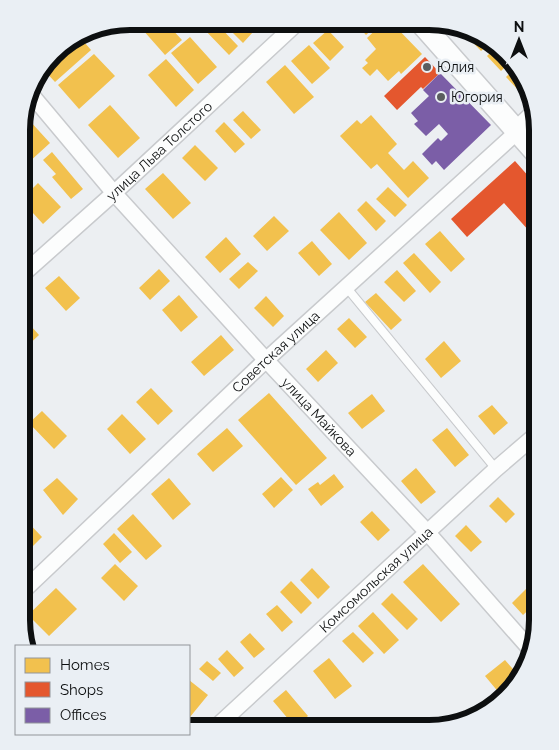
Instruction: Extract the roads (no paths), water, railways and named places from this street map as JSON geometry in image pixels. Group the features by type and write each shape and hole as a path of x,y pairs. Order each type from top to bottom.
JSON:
{"main road":[{"path":"427,30 529,145"},
{"name":"Советская улица","path":"517,132 528,121"}],"street":[{"name":"улица Льва Толстого","path":"30,268 114,193 290,30"},
{"name":"улица Майкова","path":"35,99 114,193 266,360 427,532 526,644"},
{"name":"Советская улица","path":"30,584 266,360 517,132"},
{"name":"Комсомольская улица","path":"223,720 529,441"}],"lane":[{"path":"347,288 496,469"}],"place":[{"name":"Юлия","path":"427,67"},
{"name":"Югория","path":"441,97"}]}
